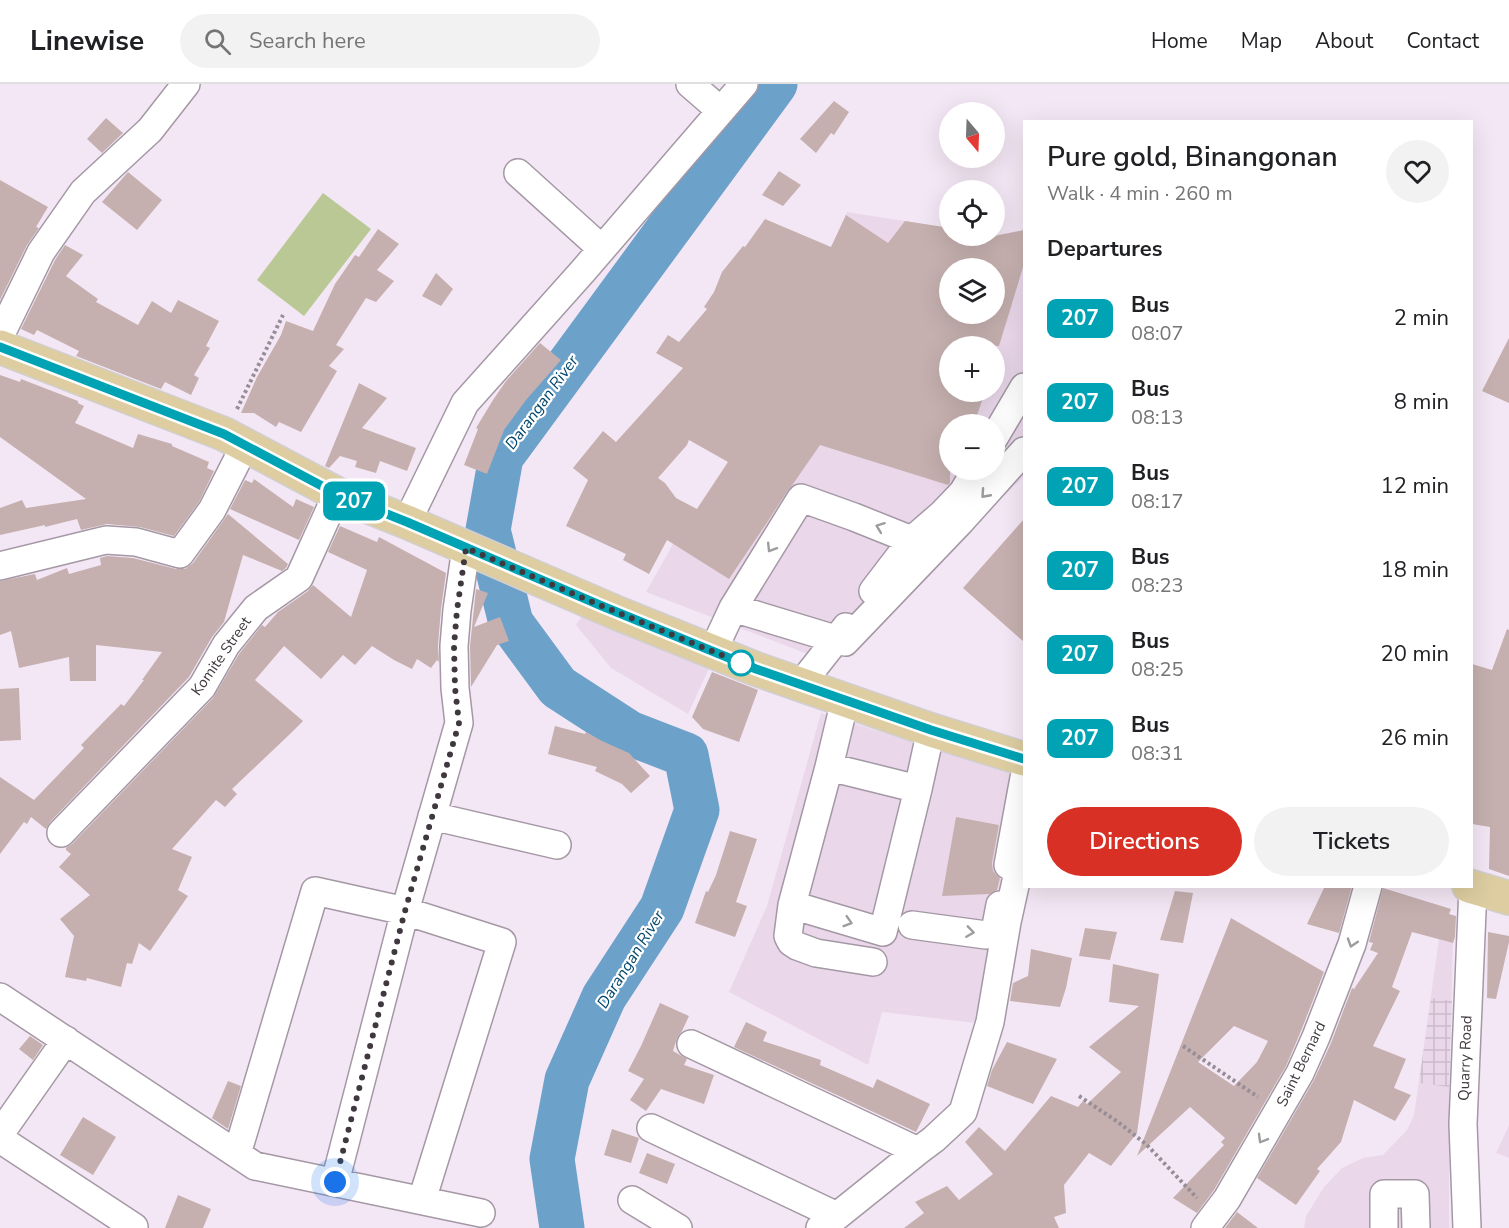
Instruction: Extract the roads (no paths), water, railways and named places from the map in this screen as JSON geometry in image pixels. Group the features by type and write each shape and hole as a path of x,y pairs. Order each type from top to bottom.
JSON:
{"main road":[{"path":"0,347 234,440 337,494 756,669 931,730 1023,759"},
{"path":"1473,888 1509,898"}],"street":[{"path":"0,336 41,252 83,192 150,130 186,84"},
{"path":"690,84 721,111"},
{"path":"407,522 465,403 744,84"},
{"path":"518,173 602,249"},
{"path":"1005,419 1023,389"},
{"path":"0,566 106,540 136,542 180,554 212,510 234,440"},
{"path":"923,544 961,521 1023,452"},
{"path":"801,684 835,639 923,544 942,514 963,492 970,480"},
{"name":"Komite Street","path":"61,833 202,687 226,645 256,608 299,578 337,494"},
{"path":"712,651 733,608 801,498 923,544"},
{"path":"335,1182 405,911 459,723 454,646 457,610 469,549"},
{"path":"733,608 835,639"},
{"path":"845,700 792,905 788,936 797,946 816,953 873,962"},
{"path":"792,905 882,932 931,730"},
{"path":"829,767 918,789"},
{"path":"912,925 987,935 993,932 1023,783"},
{"path":"432,816 557,845"},
{"path":"651,1128 828,1222 934,1139 963,1112 990,1022 1007,922 1023,850"},
{"name":"Saint Bernard","path":"1210,1222 1227,1199 1300,1073 1352,944 1367,888"},
{"name":"Quarry Road","path":"1467,1228 1463,1124 1471,888"},
{"path":"237,1154 315,891 405,911 502,942 422,1200"},
{"path":"0,997 255,1166 481,1213"},
{"path":"0,1134 66,1040"},
{"path":"691,1044 918,1151"},
{"path":"0,1139 134,1227"},
{"path":"1384,1228 1384,1194 1415,1194 1416,1228"},
{"path":"632,1200 678,1228"}],"waterway":[{"name":"Darangan River","path":"562,1228 552,1159 567,1080 604,997 662,908 697,810 686,755 629,733 558,687 511,623 488,530 501,457 775,84"}]}
